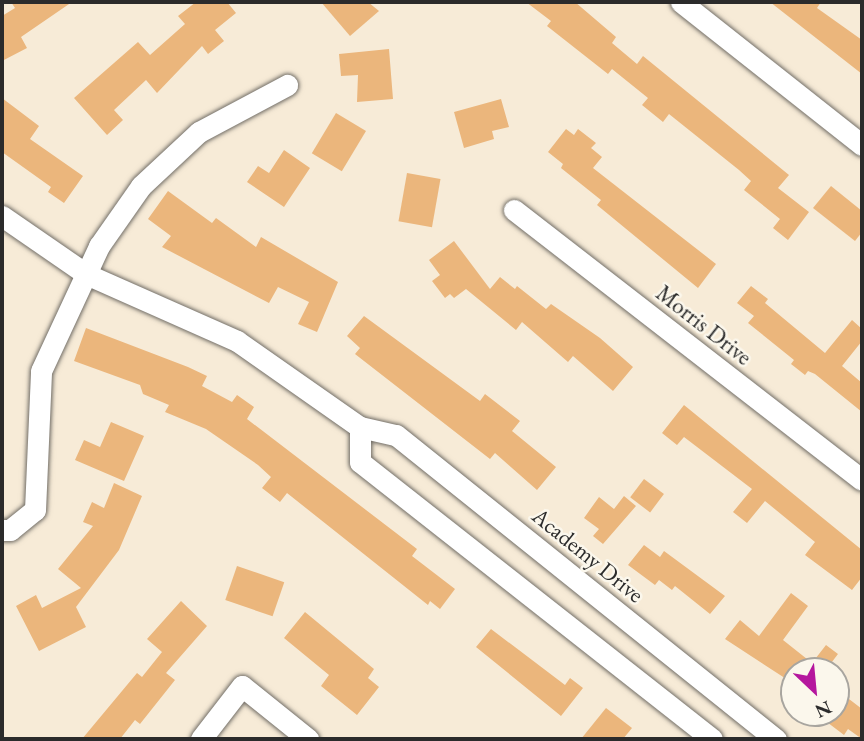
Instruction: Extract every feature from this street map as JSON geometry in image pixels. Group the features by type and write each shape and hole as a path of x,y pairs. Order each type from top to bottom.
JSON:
{"street":[{"path":"681,2 862,145"},
{"path":"2,530 10,530 35,510 41,372 99,246 141,186 200,132 287,85"},
{"name":"Morris Drive","path":"514,210 862,480"},
{"name":"Academy Drive","path":"2,216 86,274 236,341 360,427 396,435 776,739"},
{"path":"360,427 360,462 712,739"},
{"path":"201,739 242,686 308,739"}],"building":[{"path":"11,2 72,2 21,37 27,48 2,61 2,16 15,8"},
{"path":"196,2 227,2 236,13 215,30 224,41 208,54 202,46 157,93 146,80 114,110 123,120 107,135 74,98 138,42 150,55 185,24 178,16"},
{"path":"321,2 368,2 379,11 350,36"},
{"path":"526,2 575,2 616,37 612,43 637,64 643,56 789,175 778,188 809,212 788,240 773,228 780,219 744,190 751,181 739,170 669,114 663,122 642,105 648,98 612,69 608,74 547,26 551,21"},
{"path":"770,2 821,2 817,8 862,40 862,74"},
{"path":"389,49 393,99 357,102 358,75 341,76 339,54"},
{"path":"2,98 39,126 30,139 83,176 64,203 48,192 51,187 2,152"},
{"path":"501,99 509,127 492,131 494,139 464,148 454,112"},
{"path":"336,113 366,131 342,171 312,153"},
{"path":"566,129 574,135 578,129 596,143 591,148 602,157 593,168 716,264 698,288 597,205 601,200 561,168 563,164 548,152"},
{"path":"284,150 310,168 284,207 247,182 258,166 269,173"},
{"path":"407,173 440,179 432,227 398,221"},
{"path":"831,186 862,211 862,232 855,241 813,208"},
{"path":"168,191 212,223 216,218 256,247 261,237 338,282 317,332 298,324 309,302 278,287 269,303 162,247 171,236 148,219"},
{"path":"454,241 490,289 500,277 515,289 517,286 546,309 551,304 600,338 633,367 613,391 573,356 568,362 522,322 516,330 466,289 454,298 450,294 445,298 432,281 440,275 429,260"},
{"path":"751,286 768,299 765,303 825,353 852,320 862,329 862,341 842,366 862,383 862,412 815,374 808,371 805,375 791,364 794,360 748,323 754,316 737,303"},
{"path":"364,316 480,401 485,394 520,421 512,431 556,467 537,490 495,453 490,459 355,354 360,348 347,336"},
{"path":"86,328 188,367 207,376 202,386 232,402 237,395 254,407 247,419 417,549 412,556 455,589 440,609 430,601 428,605 287,493 280,502 262,488 271,477 206,429 165,412 169,405 143,394 140,385 74,361"},
{"path":"684,405 862,550 862,577 852,590 805,555 815,542 765,501 747,523 733,512 752,489 684,437 677,445 662,433"},
{"path":"111,422 144,436 124,481 75,460 84,440 100,447"},
{"path":"644,479 664,494 650,512 630,497"},
{"path":"114,483 142,496 119,550 76,607 86,627 39,651 16,606 36,595 42,608 81,588 58,569 93,526 83,522 92,502 104,508"},
{"path":"624,496 636,506 603,544 593,536 599,529 584,518 599,497 614,509"},
{"path":"644,545 660,557 664,551 725,596 710,614 675,586 672,590 659,580 655,585 628,565"},
{"path":"237,566 284,582 273,616 225,600"},
{"path":"791,593 808,606 783,640 804,657 780,657 780,675 725,639 740,620 759,636"},
{"path":"181,601 207,626 166,673 175,680 140,724 135,720 120,739 82,739 137,673 142,677 162,652 147,639"},
{"path":"305,612 374,669 368,678 379,687 357,715 321,686 329,675 284,638"},
{"path":"491,629 565,685 570,678 583,688 561,716 476,647"},
{"path":"826,645 838,654 836,657 817,657"},
{"path":"850,700 862,709 862,739 848,729 844,735 833,727 850,727"},
{"path":"606,708 632,728 623,739 581,739"}]}
